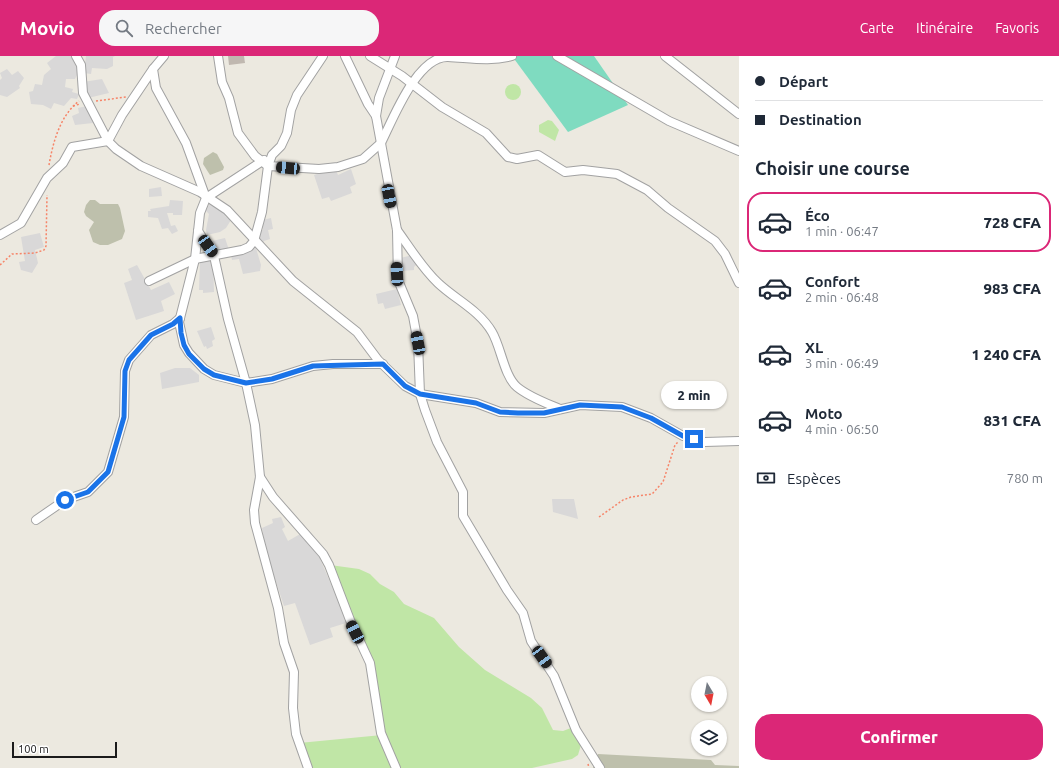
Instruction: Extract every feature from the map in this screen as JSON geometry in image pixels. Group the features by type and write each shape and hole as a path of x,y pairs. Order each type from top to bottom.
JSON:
{"street":[{"path":"76,56 81,66 81,84 83,93 108,141 123,154 141,166 200,192 206,198 226,210 254,241 293,280 357,332 383,364 405,386 420,394 476,403 500,412 544,413 580,405 622,407 651,418 683,436 705,442 737,441 739,432"},
{"path":"108,141 122,115 153,69 164,56"},
{"path":"218,56 222,82 229,98 238,133 260,162 268,166 319,169 338,167 363,159 381,143 410,84 436,59 446,57 499,60 512,56"},
{"path":"323,56 297,95 291,110 287,133 281,146 272,155 206,198 200,213 195,258 180,318 181,333 184,345 189,354 204,369 214,375 246,383 272,379 313,366 383,364"},
{"path":"345,56 368,104 376,116"},
{"path":"370,56 389,67 410,84 456,116 486,133 508,157 517,159 538,155 565,172 583,170 618,174 647,190 668,208 716,241 725,254 739,284"},
{"path":"394,56 378,98 376,116 387,185 397,230 398,280 413,316 418,343 420,394 437,442 463,492 463,516 507,590 523,613 531,641 554,676 576,730 600,768"},
{"path":"557,56 669,121 739,151"},
{"path":"665,56 739,114"},
{"path":"153,69 156,88 186,143 206,198"},
{"path":"0,235 20,222 47,178 63,163 72,147 108,141"},
{"path":"149,281 195,258 214,256 249,247 254,241 262,212 268,166 272,155"},
{"path":"397,230 429,274 476,312 485,322 495,339 511,379 516,387 529,395 560,409"},
{"path":"198,231 214,256 230,326 246,383 254,426 260,477 254,510 255,523 278,608 284,643 294,672 295,727 299,746 308,768"},
{"path":"36,520 65,500 88,492 108,472 124,417 125,371 129,360 151,335 173,324 180,318"},
{"path":"260,477 273,497 323,554 329,565 350,620 370,663 381,733 396,768"}],"path":[{"path":"72,106 88,102 136,96"},
{"path":"599,517 623,500 631,497 652,494 664,482 675,445 683,436"}],"shaded area":[{"path":"56,56 73,56 79,71 75,79 66,79 65,87 73,89 72,92 79,94 77,99 71,98 64,106 54,103 51,109 43,105 31,104 29,92 33,91 35,84 42,85 44,75 51,69 47,63"},
{"path":"86,56 115,56 113,57 113,66 107,69 92,68 91,74 84,73"},
{"path":"7,69 12,75 18,71 24,78 19,86 20,88 7,97 0,95 0,80 2,78 0,73"},
{"path":"102,79 109,93 88,98 83,82"},
{"path":"87,106 93,123 75,125 72,116 79,113 78,108"},
{"path":"213,152 217,154 224,167 223,170 210,175 203,164 204,158"},
{"path":"335,168 338,175 351,169 356,184 350,187 352,193 331,201 329,197 322,199 314,175"},
{"path":"161,187 162,196 149,197 149,189"},
{"path":"90,200 95,200 100,204 118,204 125,231 122,239 108,245 100,245 93,242 89,230 94,222 86,216 84,212 86,205"},
{"path":"170,200 183,201 182,215 167,213 171,226 175,225 178,231 172,234 168,228 162,229 158,218 148,217 148,211 151,211 150,209 169,206"},
{"path":"212,201 228,213 225,216 231,220 226,228 220,232 207,235 206,230 209,214 205,210"},
{"path":"271,218 273,229 268,230 270,239 264,241 263,243 257,237 258,231 263,230 262,220"},
{"path":"40,233 44,247 35,250 38,263 32,273 21,270 19,262 25,261 21,237"},
{"path":"225,238 229,250 215,254 212,241"},
{"path":"256,248 261,265 260,271 243,274 239,259 232,260 231,255"},
{"path":"413,255 416,265 414,270 402,271 400,258"},
{"path":"213,256 214,292 203,293 203,290 199,290 200,259"},
{"path":"137,265 151,290 169,282 175,294 161,301 164,311 136,320 124,283 132,280 128,269"},
{"path":"397,289 401,305 385,309 383,303 378,304 376,294"},
{"path":"211,327 215,339 212,341 213,346 207,349 206,346 204,347 197,331"},
{"path":"175,368 190,368 199,375 199,382 162,389 160,373"},
{"path":"552,499 574,499 578,519 553,512"},
{"path":"281,517 285,527 282,529 288,541 302,533 317,552 341,607 346,623 330,628 333,637 310,645 295,603 284,606 266,552 262,528 273,523 272,519"},
{"path":"598,754 711,760 715,765 739,766 739,768 593,768"}],"green space":[{"path":"512,56 594,56 628,105 568,132"},
{"path":"513,84 519,86 521,92 519,98 513,100 507,98 505,92 507,86"},
{"path":"548,120 552,121 559,130 555,141 539,132 539,125"},
{"path":"330,565 359,569 370,574 380,584 394,592 404,604 434,618 459,647 485,670 531,698 542,708 553,730 563,731 576,726 581,745 578,755 572,759 532,768 310,768 299,743 382,735 378,695"}],"building":[{"path":"228,56 244,56 245,63 229,65"}],"route":[{"path":"65,500 88,492 99,483 108,472 124,417 125,371 129,360 151,335 173,324 180,318 179,322 184,345 189,354 204,369 214,375 246,383 272,379 313,366 333,364 383,364 405,386 420,394 476,403 500,412 544,413 580,405 622,407 651,418 683,436 694,439"}]}
